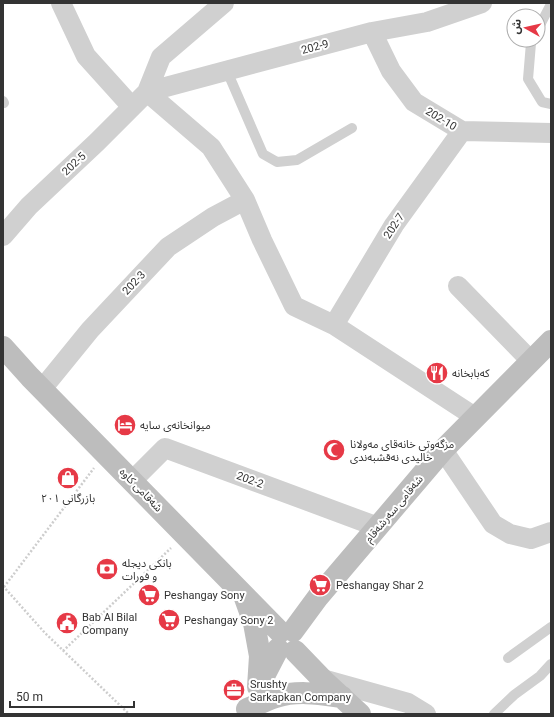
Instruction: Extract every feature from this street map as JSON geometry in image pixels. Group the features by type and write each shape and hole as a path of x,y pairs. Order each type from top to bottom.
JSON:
{"main road":[{"name":"شەقامی سەرشەقام","path":"246,712 258,687 286,641 318,597 443,450 551,341"},
{"name":"شەقامی کاوە","path":"3,347 105,454 243,594 322,679 360,714"},
{"path":"243,594 254,623 260,656 258,687"},
{"path":"246,712 277,697 301,693 322,694 342,698"}],"street":[{"path":"61,3 86,56 132,107"},
{"path":"224,3 161,58 147,92 211,147 245,200 262,240 294,306 334,326 475,417"},
{"name":"202-9","path":"147,92 372,32 427,22 482,3"},
{"name":"202-10","path":"372,32 391,71 414,102 462,131 551,133"},
{"name":"202-5","path":"3,236 29,206 147,92"},
{"name":"202-7","path":"334,326 394,225 462,131"},
{"name":"202-3","path":"42,389 90,330 168,247 213,217 245,200"},
{"path":"458,286 531,361"},
{"name":"202-2","path":"132,481 165,448 378,527"},
{"path":"443,450 493,524 510,534 531,539 549,535"},
{"path":"322,679 408,703 426,714"}],"lane":[{"path":"546,14 551,4"},
{"path":"532,48 528,79 542,102 551,104"},
{"path":"227,71 264,154 277,162 297,160 352,128"},
{"path":"508,658 551,627"},
{"path":"494,714 514,695 540,676 551,664"}],"path":[{"path":"105,454 3,586 44,633 128,714"},
{"path":"63,651 185,535"}],"place":[{"name":"کەبابخانە","path":"437,373"},
{"name":"میوانخانەی سایە","path":"125,425"},
{"name":"مزگەوتی خانەقای مەولانا خالیدی نەقشبەندی","path":"334,450"},
{"name":"بازرگانی ٢٠١","path":"68,478"},
{"name":"بانکی دیجلە و فورات","path":"107,569"},
{"name":"Peshangay Shar 2","path":"320,585"},
{"name":"Peshangay Sony","path":"149,595"},
{"name":"Peshangay Sony 2","path":"169,620"},
{"name":"Bab Al Bilal Company","path":"67,623"},
{"name":"Srushty Sarkapkan Company","path":"234,690"}]}
